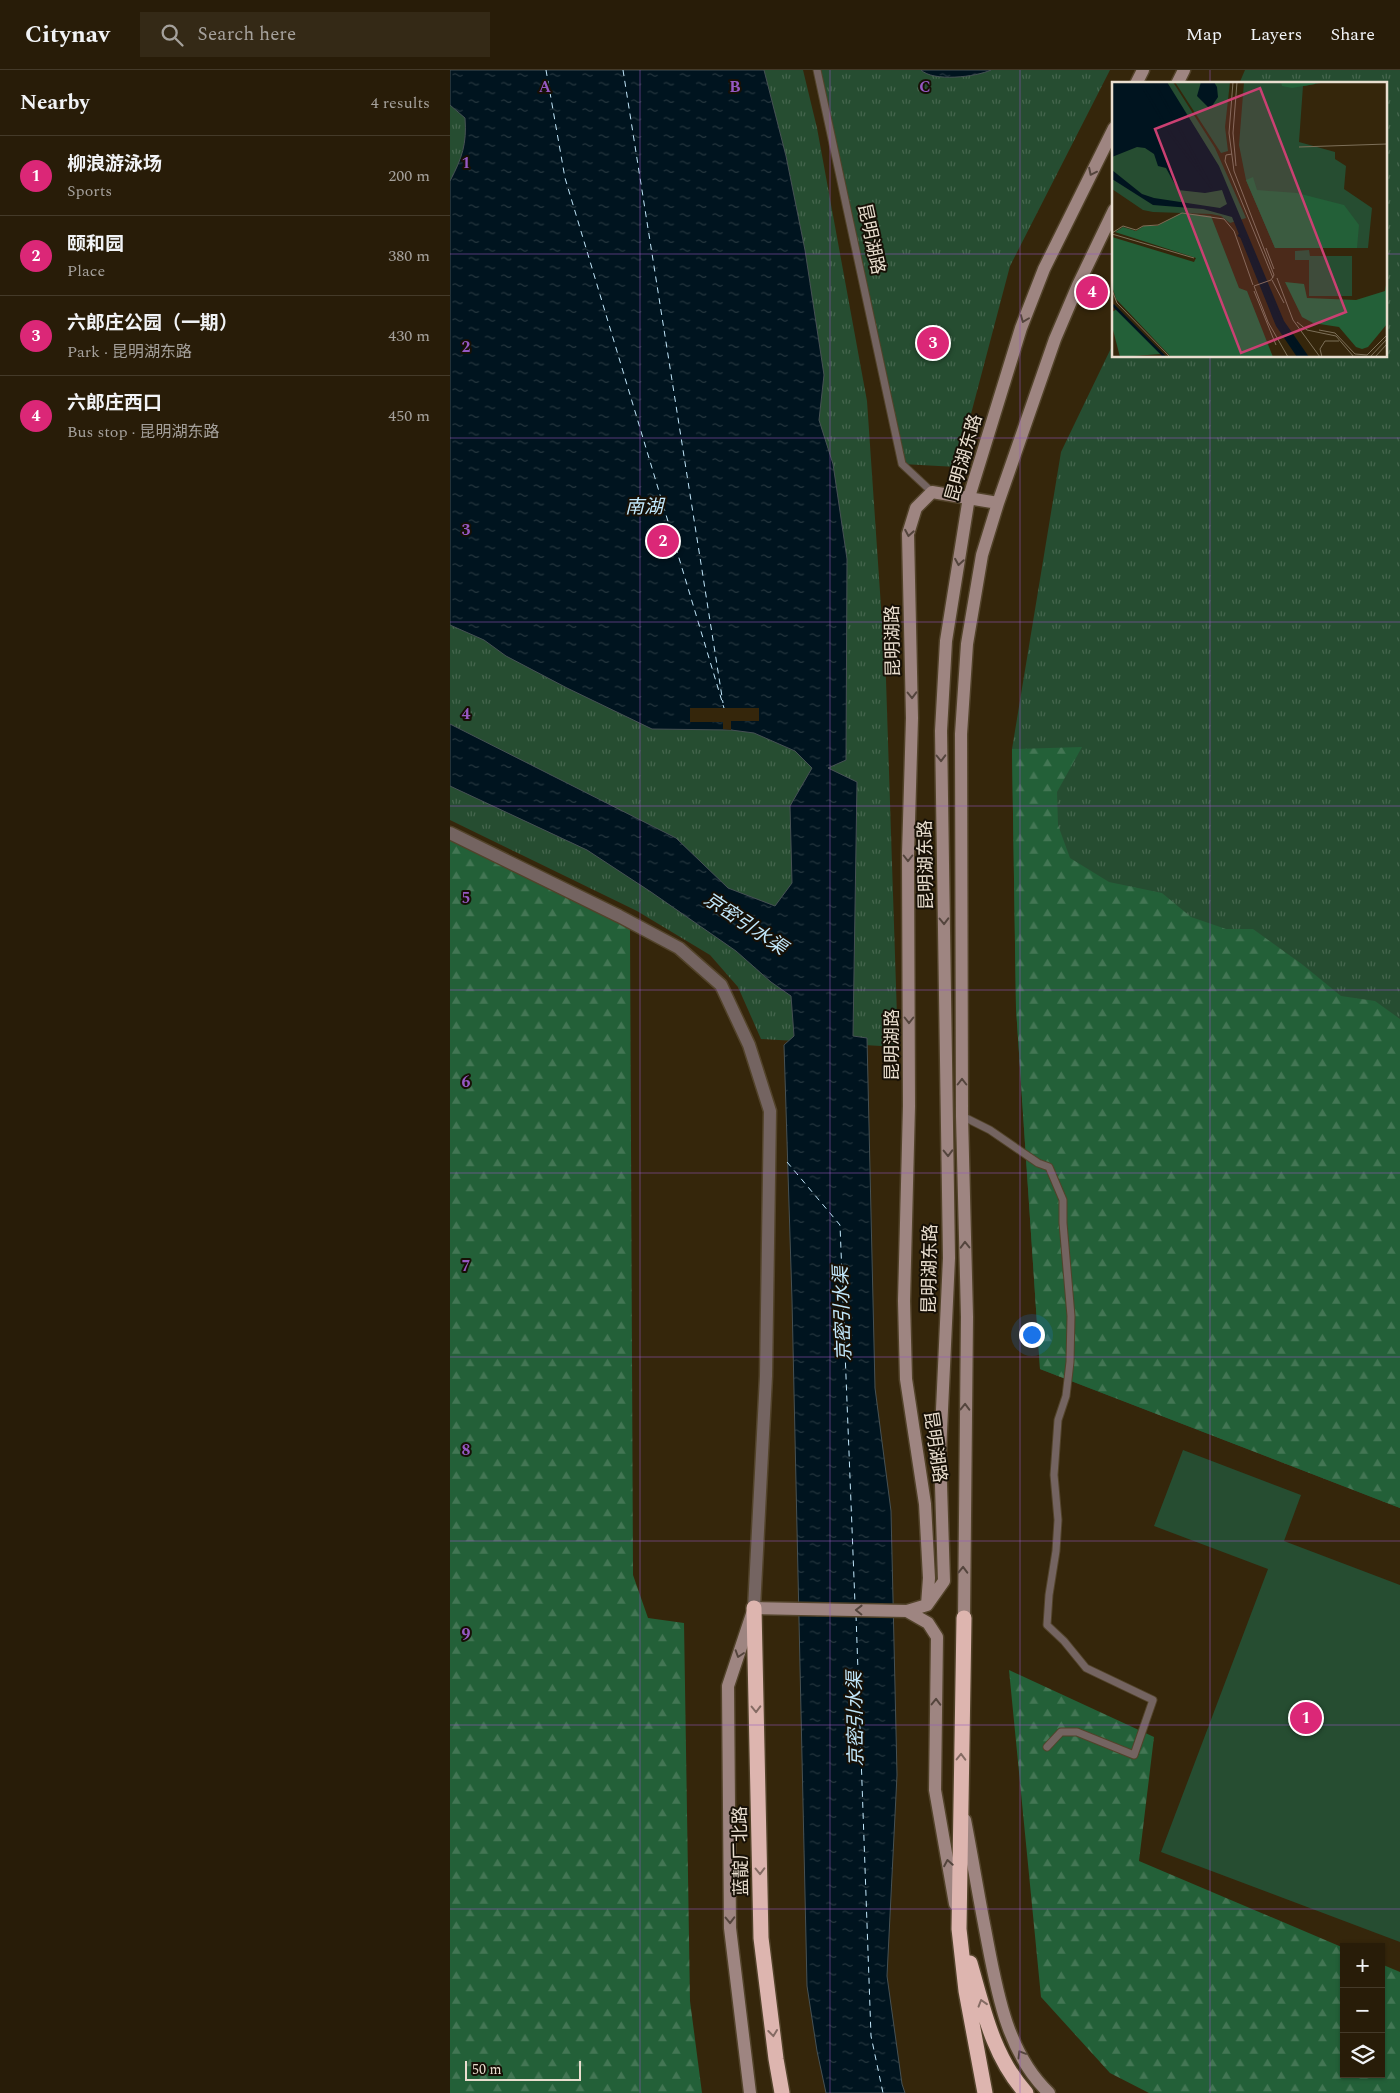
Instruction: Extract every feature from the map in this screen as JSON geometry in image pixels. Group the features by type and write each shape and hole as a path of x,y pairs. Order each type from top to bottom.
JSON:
{"highway":[{"name":"蓝靛厂北路","path":"754,1608 761,1938 782,2093"},
{"path":"964,1618 959,1928 966,1992 985,2093"},
{"path":"959,1928 994,2041 1014,2080 1026,2093"},
{"path":"774,2093 776,2059"}],"main road":[{"path":"1137,82 1143,70"},
{"path":"1178,82 1184,70"},
{"name":"昆明湖东路","path":"927,1605 944,1581 940,1453 949,1258 941,731 946,641 969,496 1021,328 1044,268 1112,132"},
{"name":"昆明湖东路","path":"964,1618 966,1317 962,1116 961,734 968,644 982,555 998,503 1055,339 1078,285 1112,214"},
{"path":"932,492 969,496 998,503"},
{"name":"昆明湖路","path":"927,1605 929,1578 925,1504 906,1379 904,1302 909,1106 908,855 912,718 908,534 916,508 932,492"},
{"path":"750,2093 730,1928 728,1686 754,1608 907,1611 927,1605"},
{"path":"907,1611 928,1623 937,1637 935,1790 959,1928"},
{"path":"960,1794 998,1999 1016,2045 1038,2083 1049,2093"}],"street":[{"path":"450,833 619,916 679,948 721,985 749,1045 770,1111 766,1376 754,1608"}],"lane":[{"name":"昆明湖路","path":"817,70 902,464 932,492"},
{"path":"962,1116 990,1130 1038,1163 1049,1167 1063,1200 1070,1316 1070,1362 1066,1396 1058,1420 1054,1475 1058,1520 1056,1551 1049,1595 1048,1625 1086,1668 1153,1700 1134,1755 1077,1732 1061,1732 1047,1747"}],"green space":[{"name":"南湖","path":"450,70 803,70 817,128 867,401 886,680 898,1047 761,1039 738,987 710,955 637,911 450,820"},
{"path":"817,70 1110,70 1010,266 957,467 902,464"},
{"path":"1245,70 1400,70 1400,1508 1040,1369 1016,1008 1012,749 1061,452 1112,346 1112,358 1388,358 1388,82 1240,82"},
{"path":"1082,747 1057,792 1058,825 1070,858 1109,882 1162,893 1191,917 1226,929 1253,929 1303,965 1341,996 1375,1001 1400,1019 1400,1508 1040,1369 1016,1008 1012,749"},
{"path":"450,836 630,928 633,1575 648,1618 684,1623 690,2001 702,2093 450,2093"},
{"path":"1183,1450 1301,1495 1284,1541 1400,1585 1400,1942 1161,1852 1268,1569 1154,1526"},
{"path":"1009,1670 1154,1737 1139,1861 1340,1946 1340,2078 1385,2078 1385,1966 1400,1972 1400,2093 1149,2093 1110,2073 1041,1997"}],"water":[{"name":"南湖","path":"450,70 764,70 786,156 805,250 824,375 819,420 833,464 847,559 846,760 828,768 857,782 853,1036 867,1038 875,1388 891,1511 897,1775 887,1976 902,2084 905,2093 826,2093 817,2051 807,1986 792,1300 784,1045 794,1036 791,996 771,982 736,951 587,850 450,786 450,724 676,838 728,888 775,906 792,883 790,806 812,768 795,751 754,733 731,730 652,729 567,688 506,656 484,640 450,625 450,181 463,151 465,118 450,105"},
{"path":"921,70 991,70 975,75 944,77 927,74"}],"pier":[{"path":"690,708 759,708 759,721 731,721 731,730 723,729 723,722 690,722"}],"ferry route":[{"path":"546,70 565,178 724,708"},
{"path":"623,70 723,703"},
{"path":"787,1162 840,1225 855,1604"},
{"path":"856,1615 871,2036 883,2093"}],"place":[{"name":"六郎庄西口","path":"1092,292"},
{"name":"六郎庄公园（一期）","path":"933,343"},
{"name":"颐和园","path":"663,541"},
{"name":"柳浪游泳场","path":"1306,1718"}],"water label":[{"name":"京密引水渠","path":"745,924"},
{"name":"京密引水渠","path":"843,1314"},
{"name":"京密引水渠","path":"856,1719"}]}
